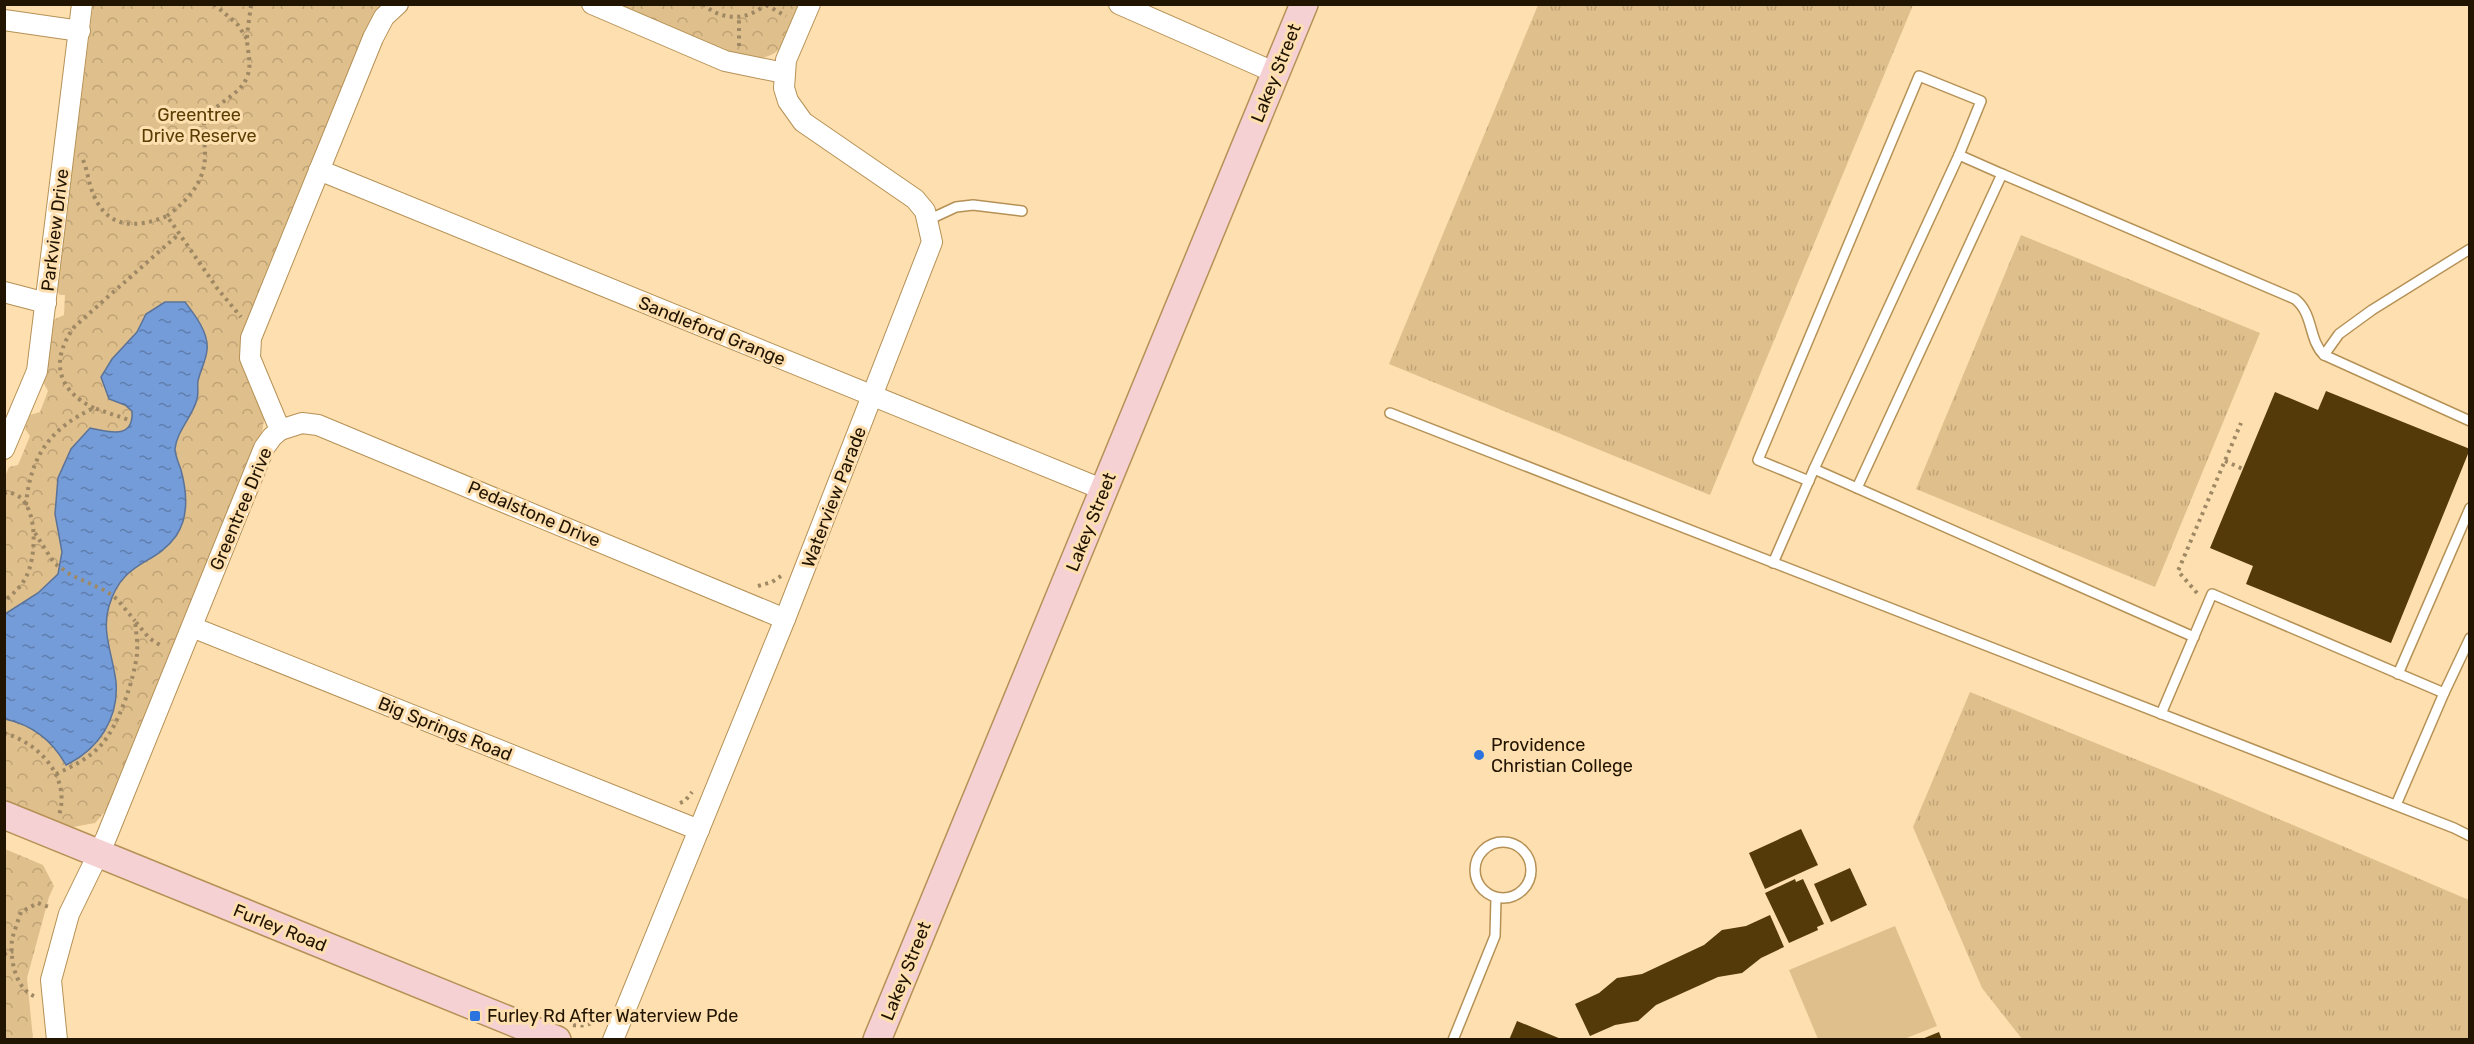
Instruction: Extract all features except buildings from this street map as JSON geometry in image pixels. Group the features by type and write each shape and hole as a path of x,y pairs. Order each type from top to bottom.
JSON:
{"street":[{"name":"Parkview Drive","path":"4,449 37,371 82,4"},
{"name":"Greentree Drive","path":"57,1040 51,980 69,914 99,855 264,448 280,430 253,368 249,347 251,338 379,25 390,10 398,4"},
{"path":"592,4 725,62 784,73"},
{"path":"810,4 786,60 784,88 788,101 803,122 915,199 925,211 928,220"},
{"path":"1119,4 1276,73"},
{"name":"Lakey Street","path":"878,1040 1304,4"},
{"path":"4,20 80,31"},
{"name":"Sandleford Grange","path":"319,170 1104,490"},
{"name":"Waterview Parade","path":"613,1040 785,619 930,249 932,242 928,220"},
{"path":"4,292 46,303"},
{"name":"Pedalstone Drive","path":"280,430 302,423 318,424 785,619"},
{"name":"Big Springs Road","path":"192,627 699,830"},
{"name":"Furley Road","path":"4,814 99,855 557,1040"}],"lane":[{"path":"1773,563 1959,155 1981,101 1919,76 1758,460 1809,481"},
{"path":"1959,155 2295,299 2303,306 2312,327 2317,349 2324,355 2469,421"},
{"path":"1857,488 2002,174"},
{"path":"928,220 956,207 973,205 1022,211"},
{"path":"2324,355 2339,334 2372,310 2469,249"},
{"path":"1390,413 2396,805 2469,836"},
{"path":"1814,469 2194,637"},
{"path":"2398,674 2469,508"},
{"path":"2161,714 2212,594 2444,693"},
{"path":"2396,805 2469,638"},
{"path":"1494,843 1513,844 1527,856 1531,875 1522,891 1514,896 1496,898 1481,888 1474,872 1475,863 1479,855 1494,843"},
{"path":"1453,1040 1495,936 1496,898"}],"path":[{"path":"214,4 238,25 247,40"},
{"path":"80,153 93,195 109,216 131,225 151,222 167,216 182,204 202,176 205,164 204,124 216,108 240,88 247,78 250,57 247,40 251,4"},
{"path":"703,4 714,13 725,17 739,17 760,10 766,4"},
{"path":"739,17 739,54"},
{"path":"167,216 234,312 247,319"},
{"path":"129,420 94,408 72,396 62,378 61,354 68,335 75,326 178,234"},
{"path":"26,505 30,476 44,446 65,424 94,408"},
{"path":"2208,605 2178,571 2241,423"},
{"path":"2225,461 2243,469"},
{"path":"4,493 20,496 26,505 35,533 54,563 71,575 91,582 117,599 149,638 180,655"},
{"path":"4,601 17,590 27,576 33,555 35,533"},
{"path":"753,584 760,586 772,582 785,573"},
{"path":"56,774 79,763 93,752 103,743 114,725 134,668 137,652 135,621"},
{"path":"4,733 22,739 47,760 56,774 61,804 58,818 65,821"},
{"path":"43,1000 26,993 19,982 13,962 12,940 21,912 38,903 58,909"},
{"path":"4,954 13,951"}],"green space":[{"name":"Greentree Drive Reserve","path":"93,5 384,5 243,339 264,420 261,438 110,806 95,823 73,827 5,800 4,479 9,467 18,465 30,436 25,429 30,415 40,412 48,391 43,382 47,371 53,320 64,315 65,295 60,295 57,291"},
{"path":"624,5 803,5 789,36 777,51 768,56 744,58 627,10"},
{"path":"1538,5 1913,5 1710,495 1389,364"},
{"path":"2021,235 2260,333 2155,587 1916,489"},
{"path":"1970,692 2199,785 2469,900 2469,1039 2022,1039 1982,988 1913,827"},
{"path":"5,849 43,865 54,886 27,978 33,1039 5,1039"},
{"path":"1895,926 1937,1026 1904,1039 1818,1039 1789,970"}],"water":[{"path":"165,302 185,302 201,324 207,344 198,381 197,399 176,442 175,449 185,487 185,513 176,536 158,553 131,571 115,591 109,606 106,625 116,682 114,708 110,720 97,741 78,758 66,765 61,756 41,735 24,725 5,719 5,614 38,593 58,574 62,552 55,514 58,478 71,449 90,428 119,432 129,426 132,411 125,405 109,399 101,377 112,359 137,332 146,314"}],"place":[{"name":"Providence Christian College","path":"1479,755"},
{"name":"Furley Rd After Waterview Pde","path":"475,1016"}]}
